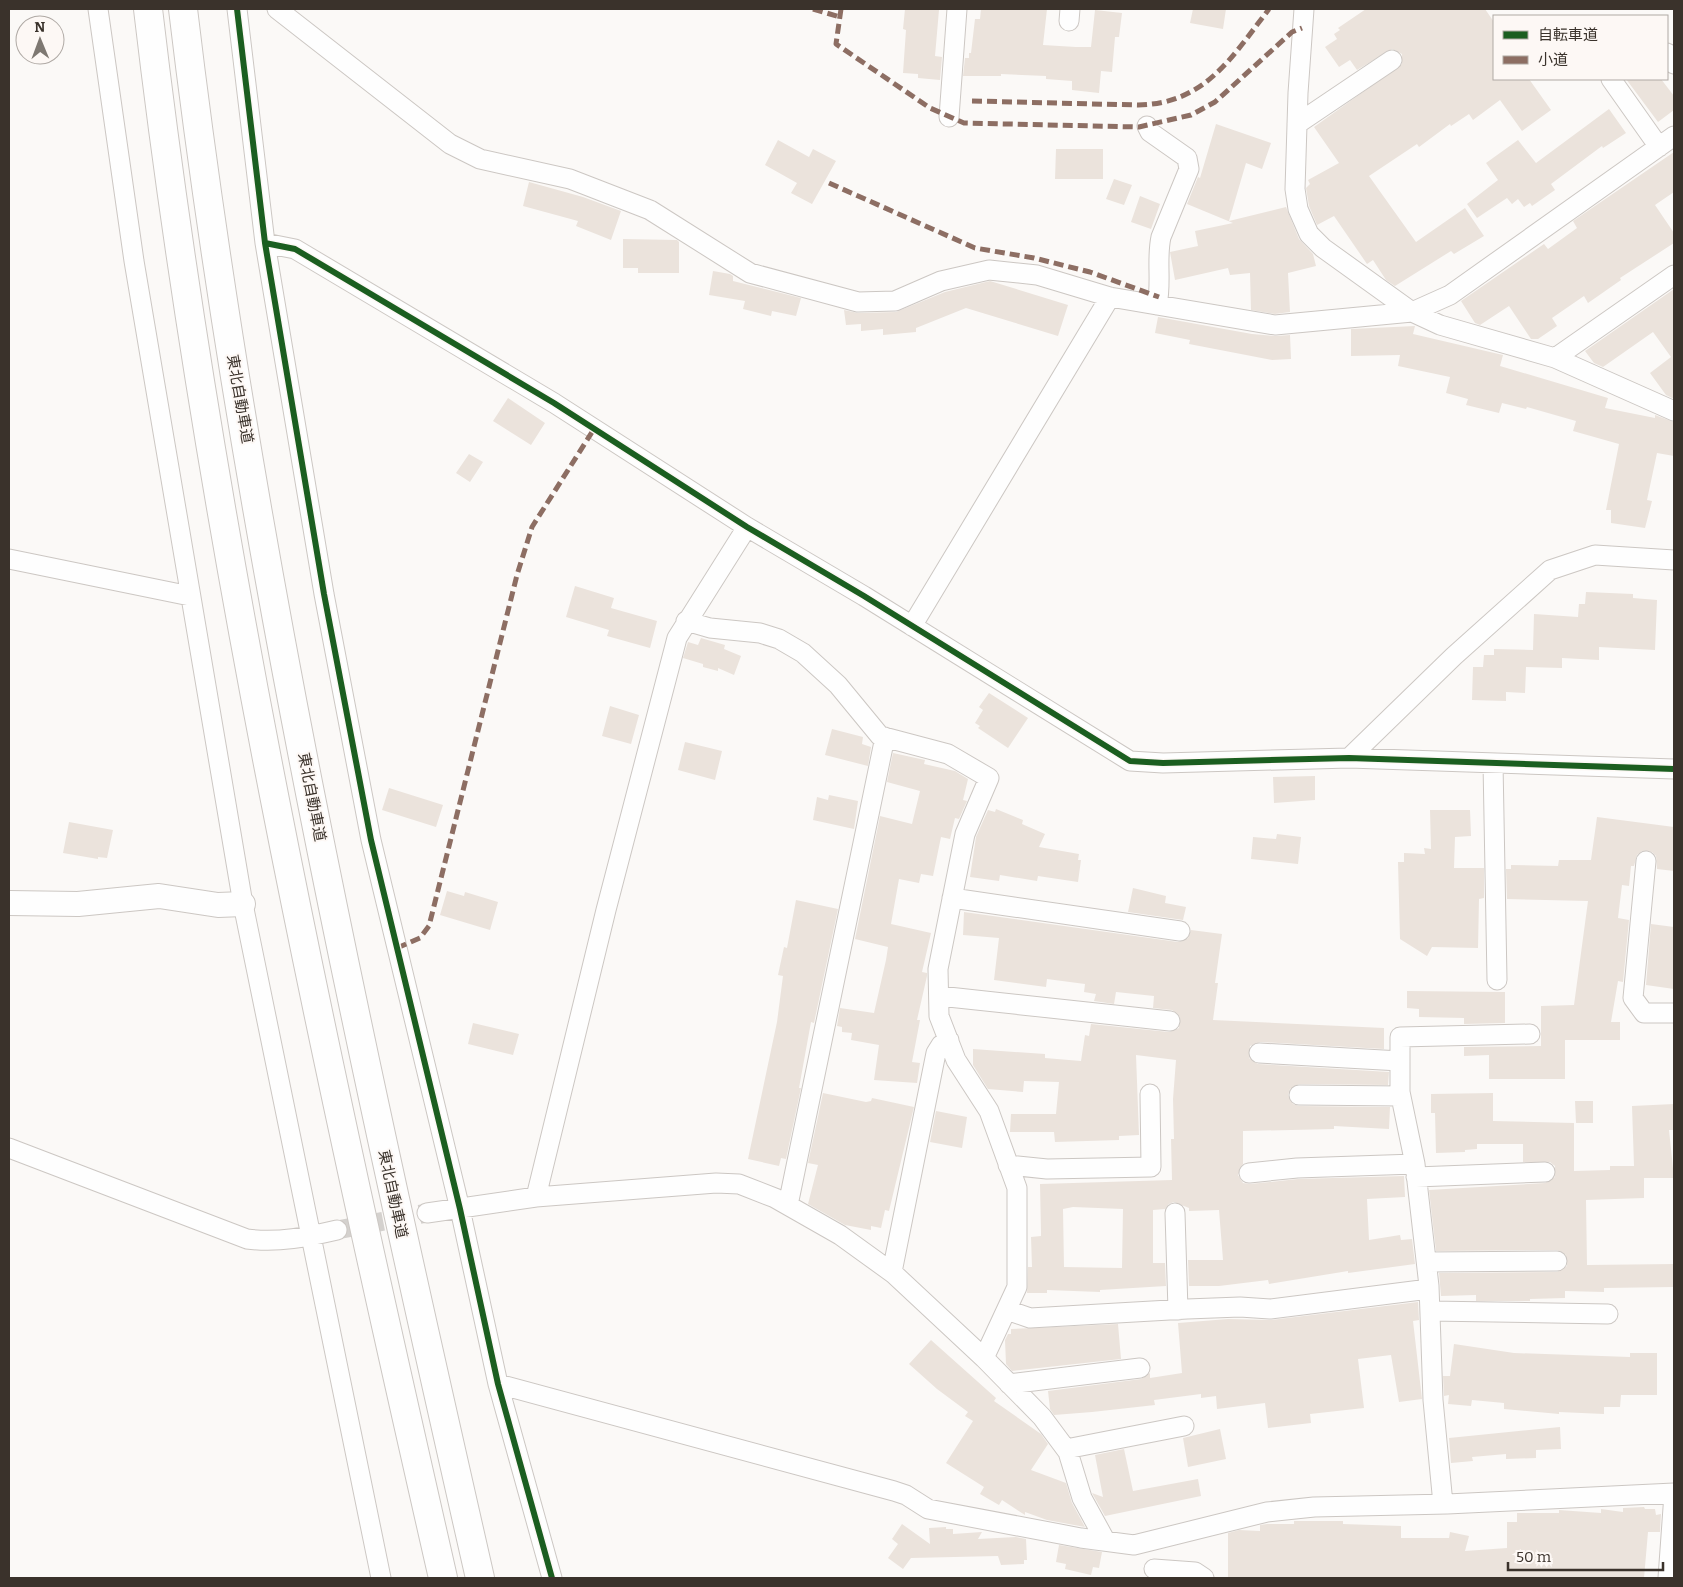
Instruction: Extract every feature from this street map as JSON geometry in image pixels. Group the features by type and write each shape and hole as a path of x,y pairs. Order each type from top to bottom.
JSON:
{"highway":[{"path":"148,9 189,317 250,666 369,1251 444,1578"},
{"name":"東北自動車道","path":"183,9 226,314 289,681 348,988 480,1578"}],"street":[{"path":"98,9 134,261 243,904 381,1578"},
{"path":"237,9 265,243 322,585 371,840 460,1209 498,1384 552,1578"},
{"path":"277,9 450,144 480,159 570,180 650,210 750,273 858,302 895,300 941,282 989,270 1037,275 1110,298 1275,325 1412,312 1450,295 1667,141 1612,80"},
{"path":"949,117 957,9"},
{"path":"1304,9 1297,124 1296,199 1308,234 1323,248 1412,312 1440,324 1555,358 1674,411"},
{"path":"1297,124 1392,60"},
{"path":"1147,126 1150,132 1187,158 1189,162 1189,169 1161,237 1159,247 1161,288 1157,305"},
{"path":"265,243 295,249 554,403 746,527 912,626 1130,761 1163,764 1349,758 1674,769"},
{"path":"1555,358 1674,275"},
{"path":"912,626 1110,298"},
{"path":"536,1198 613,882 677,638 686,620 746,527"},
{"path":"1349,758 1454,656 1550,570 1595,555 1674,560"},
{"path":"9,559 190,596"},
{"path":"686,620 710,628 760,633 778,639 803,653 838,684 880,736 948,754 989,778 965,834 938,969 939,1016 956,1060 989,1111 1017,1188 1017,1287 984,1358"},
{"path":"788,1206 885,737"},
{"path":"1493,763 1497,980"},
{"path":"1646,861 1633,998 1644,1013 1674,1013"},
{"path":"9,903 78,904 159,896 218,905 243,904"},
{"path":"952,898 1180,931"},
{"path":"939,996 1170,1021"},
{"path":"1443,1504 1433,1400 1427,1262 1416,1170 1401,1096 1400,1037 1530,1034"},
{"path":"892,1272 936,1053 941,1045 949,1040"},
{"path":"1259,1052 1400,1061"},
{"path":"1008,1165 1047,1169 1152,1167 1150,1094"},
{"path":"1299,1095 1401,1096"},
{"path":"9,1148 247,1239 269,1242 312,1236 337,1230"},
{"path":"1249,1173 1297,1168 1545,1172"},
{"path":"427,1213 536,1198 716,1183 739,1184 788,1206 840,1235 892,1272 984,1358 1042,1417 1066,1449 1082,1498 1105,1540"},
{"path":"1175,1212 1178,1310"},
{"path":"1427,1262 1557,1261"},
{"path":"1007,1310 1030,1318 1240,1307 1270,1309 1429,1289"},
{"path":"1430,1311 1608,1314"},
{"path":"1009,1384 1140,1368"},
{"path":"498,1384 894,1491 906,1495 928,1509 1080,1538 1134,1545 1267,1512 1314,1507 1443,1504 1674,1493 1668,1578"},
{"path":"1066,1449 1184,1426"},
{"path":"1144,1544 1158,1574 1190,1571 1204,1578"}],"building":[{"path":"905,9 939,10 935,56 942,57 940,80 918,78 918,74 903,73 906,30 903,29"},
{"path":"981,9 1047,9 1043,45 1076,47 1091,47 1095,10 1122,13 1119,37 1115,37 1112,72 1101,71 1099,93 1072,90 1072,81 1046,79 1046,76 1001,74 1001,76 963,76 965,58 969,58 969,53 971,53 975,19 980,19"},
{"path":"1193,9 1226,9 1223,29 1190,23"},
{"path":"1366,9 1485,9 1493,21 1493,80 1530,80 1551,110 1522,131 1500,100 1473,120 1469,114 1451,126 1450,124 1419,147 1417,144 1369,176 1416,242 1465,208 1484,236 1454,254 1451,251 1395,286 1386,280 1373,260 1367,264 1334,216 1317,225 1309,206 1306,188 1310,184 1308,180 1339,163 1314,127 1402,64 1402,54 1392,49 1357,70 1350,60 1339,67 1325,47 1337,39 1334,34 1340,30 1338,28"},
{"path":"1627,80 1662,80 1674,96 1674,110 1658,122"},
{"path":"1609,109 1626,133 1603,148 1602,146 1551,184 1555,190 1532,206 1530,203 1524,207 1518,199 1512,204 1507,198 1477,218 1467,204 1498,180 1486,163 1518,140 1536,163"},
{"path":"1216,124 1271,143 1262,169 1246,163 1229,221 1286,207 1299,239 1313,254 1316,266 1288,273 1290,312 1275,314 1251,310 1250,273 1230,275 1228,268 1175,280 1170,252 1198,246 1195,231 1233,223 1187,204 1198,177 1200,178"},
{"path":"778,140 809,157 813,149 836,161 812,204 791,193 797,183 765,165"},
{"path":"1056,149 1103,149 1103,179 1055,179"},
{"path":"1674,152 1674,192 1655,205 1674,233 1674,243 1620,278 1621,280 1588,303 1584,296 1552,318 1557,326 1538,339 1531,339 1509,306 1480,325 1475,323 1461,301 1544,244 1548,249 1577,228 1573,221"},
{"path":"1114,179 1132,185 1124,205 1106,199"},
{"path":"529,182 583,197 621,211 611,240 576,226 578,221 523,206"},
{"path":"1140,196 1160,204 1151,229 1131,222"},
{"path":"623,239 677,240 679,242 679,273 638,273 638,268 623,268"},
{"path":"713,271 730,274 733,276 733,281 801,298 796,316 772,311 771,316 743,309 745,301 709,295"},
{"path":"990,281 1068,305 1058,336 966,308 916,328 916,332 883,335 883,329 861,331 861,324 846,325 844,310 858,313 896,312 945,292"},
{"path":"1674,289 1674,399 1666,395 1650,373 1671,357 1653,332 1603,367 1594,363 1585,351"},
{"path":"1158,317 1252,334 1290,335 1291,359 1272,360 1189,344 1190,340 1155,333"},
{"path":"1415,326 1413,334 1503,355 1500,366 1608,398 1605,408 1655,418 1655,415 1674,422 1674,456 1657,453 1647,500 1652,501 1645,528 1611,523 1611,510 1606,510 1619,444 1573,431 1576,421 1527,407 1526,409 1502,403 1499,413 1466,405 1468,399 1446,393 1450,377 1398,366 1400,355 1351,356 1351,329"},
{"path":"508,398 545,423 531,445 493,421"},
{"path":"469,454 483,462 470,482 456,473"},
{"path":"575,586 614,598 611,608 657,621 650,648 607,636 609,630 566,617"},
{"path":"1586,592 1633,594 1633,598 1657,600 1655,650 1599,647 1599,660 1562,658 1562,668 1526,667 1525,693 1506,692 1506,701 1472,700 1473,667 1483,667 1484,655 1494,655 1494,649 1533,650 1534,614 1578,617 1579,604 1585,604"},
{"path":"701,638 725,645 724,649 741,656 734,675 718,668 718,671 703,667 703,664 683,658 688,642 698,645"},
{"path":"989,693 1028,718 1008,748 978,728 980,726 975,723 983,710 979,707"},
{"path":"610,706 639,715 631,744 602,736"},
{"path":"832,729 863,737 862,744 871,747 868,766 825,755"},
{"path":"685,742 722,751 715,780 678,770"},
{"path":"893,753 925,760 924,764 955,771 968,779 963,800 967,801 959,819 955,818 950,839 941,837 933,876 921,874 919,883 899,879 891,924 931,933 922,972 927,973 927,976 917,1020 920,1020 912,1062 920,1063 917,1083 874,1080 879,1045 851,1040 852,1033 842,1032 842,1027 837,1026 840,1008 874,1013 886,960 888,947 855,939 880,816 912,824 920,791 887,782"},
{"path":"1315,776 1315,800 1274,803 1273,777"},
{"path":"389,788 443,805 436,827 382,810"},
{"path":"829,795 858,801 854,829 813,820 817,797 828,800"},
{"path":"996,809 1023,820 1022,824 1045,834 1039,847 1079,854 1078,860 1081,860 1078,882 1038,876 1037,881 1000,875 999,881 970,877 976,837 988,810 995,812"},
{"path":"1430,810 1470,810 1471,836 1455,837 1454,868 1484,868 1484,898 1479,899 1478,948 1432,947 1427,956 1400,939 1398,862 1404,862 1404,853 1425,854 1424,848 1431,849"},
{"path":"1597,817 1674,827 1674,871 1657,869 1656,856 1652,852 1642,851 1637,855 1634,866 1631,866 1629,886 1622,885 1618,918 1629,920 1623,982 1618,981 1611,1022 1620,1022 1620,1040 1565,1040 1565,1079 1489,1079 1489,1055 1464,1056 1464,1047 1541,1046 1541,1006 1574,1005 1588,901 1507,899 1506,869 1511,869 1511,865 1558,866 1559,860 1591,860"},
{"path":"69,822 113,830 107,858 98,857 98,859 63,853"},
{"path":"1277,834 1301,837 1298,864 1251,859 1253,837 1276,839"},
{"path":"1133,888 1166,896 1165,903 1186,907 1183,920 1128,912"},
{"path":"447,891 464,896 465,892 498,902 490,930 440,915"},
{"path":"796,900 838,909 814,1023 811,1022 799,1088 801,1088 786,1159 781,1158 779,1166 748,1159 777,1022 783,976 778,975 784,947 787,948"},
{"path":"964,912 1178,942 1188,938 1191,930 1222,934 1215,983 1218,983 1213,1020 1384,1028 1384,1049 1260,1042 1250,1046 1249,1058 1258,1064 1389,1072 1388,1085 1299,1084 1290,1089 1288,1095 1293,1104 1299,1106 1390,1107 1389,1129 1334,1126 1334,1129 1243,1131 1243,1164 1238,1175 1243,1183 1250,1184 1298,1179 1404,1176 1405,1197 1367,1199 1369,1240 1400,1235 1401,1240 1412,1239 1415,1264 1348,1273 1348,1271 1269,1284 1268,1280 1219,1286 1189,1286 1188,1260 1223,1260 1219,1210 1189,1211 1189,1208 1174,1202 1165,1209 1153,1210 1153,1263 1165,1263 1166,1286 1100,1290 1100,1292 1047,1290 1047,1293 1027,1293 1028,1267 1032,1267 1031,1237 1041,1236 1040,1184 1172,1180 1171,1139 1174,1139 1173,1099 1176,1060 1136,1055 1139,1135 1119,1136 1119,1140 1055,1142 1054,1132 1010,1132 1011,1114 1056,1114 1059,1082 1024,1081 1023,1092 988,1089 973,1065 973,1049 1045,1054 1045,1058 1081,1061 1085,1035 1089,1036 1091,1024 1169,1032 1179,1028 1180,1017 1172,1010 1153,1008 1154,996 1116,992 1114,1004 1094,1001 1096,994 1084,992 1085,984 1047,979 1046,987 994,980 999,938 963,935","holes":["1073,1207 1123,1209 1122,1268 1064,1267 1063,1209"]},
{"path":"1651,924 1674,927 1674,989 1646,985"},
{"path":"1407,991 1505,992 1505,1023 1464,1024 1464,1018 1419,1017 1419,1009 1407,1008"},
{"path":"473,1023 519,1034 513,1055 468,1044"},
{"path":"823,1093 866,1102 871,1101 872,1098 914,1107 889,1211 885,1210 881,1228 871,1226 871,1230 845,1225 808,1204 818,1165 808,1163"},
{"path":"1493,1093 1493,1121 1574,1123 1574,1171 1610,1170 1610,1166 1634,1166 1632,1106 1674,1104 1674,1130 1669,1130 1674,1178 1644,1178 1644,1198 1586,1200 1587,1265 1674,1264 1674,1287 1604,1288 1604,1292 1565,1291 1565,1298 1530,1299 1530,1301 1476,1301 1476,1295 1441,1296 1439,1273 1557,1272 1567,1266 1566,1255 1557,1250 1436,1251 1429,1190 1545,1183 1555,1177 1555,1166 1550,1162 1523,1162 1523,1144 1477,1144 1477,1149 1465,1150 1465,1152 1436,1153 1435,1113 1431,1113 1431,1094"},
{"path":"1575,1101 1593,1101 1593,1123 1576,1123"},
{"path":"936,1111 967,1117 962,1148 930,1142"},
{"path":"1418,1302 1419,1320 1413,1321 1422,1399 1399,1402 1391,1355 1358,1359 1364,1408 1310,1414 1311,1423 1268,1428 1265,1403 1217,1409 1216,1396 1201,1398 1201,1394 1154,1400 1155,1405 1092,1412 1054,1415 1050,1409 1048,1391 1141,1379 1150,1373 1150,1378 1182,1373 1178,1323 1228,1319 1271,1320"},
{"path":"1118,1324 1121,1359 1012,1371 1006,1364 1005,1340 1008,1334 1011,1334 1011,1329"},
{"path":"931,1340 996,1398 994,1401 1041,1434 1048,1444 1031,1470 1066,1483 1072,1503 1085,1527 1047,1520 1025,1512 1025,1515 1002,1500 999,1505 980,1494 984,1487 946,1463 973,1421 965,1416 968,1412 937,1389 909,1364"},
{"path":"1454,1344 1514,1353 1630,1357 1630,1353 1657,1353 1657,1395 1621,1395 1620,1407 1604,1407 1604,1414 1559,1412 1559,1414 1504,1409 1504,1403 1472,1400 1471,1406 1448,1404 1449,1395 1444,1396 1443,1376 1450,1376"},
{"path":"1560,1427 1561,1449 1536,1450 1536,1458 1506,1459 1506,1454 1472,1457 1473,1461 1451,1463 1449,1438"},
{"path":"1220,1429 1226,1459 1188,1467 1183,1438"},
{"path":"1124,1449 1133,1491 1198,1479 1201,1496 1105,1516 1092,1493 1103,1497 1095,1455"},
{"path":"1644,1507 1645,1509 1655,1509 1656,1515 1661,1514 1660,1532 1648,1532 1644,1578 1228,1578 1228,1533 1239,1530 1260,1531 1260,1525 1294,1524 1294,1521 1343,1521 1343,1524 1401,1526 1401,1538 1449,1538 1450,1532 1469,1536 1465,1551 1507,1548 1507,1522 1517,1522 1517,1513 1559,1513 1559,1510 1601,1513 1601,1509 1623,1512 1623,1508"},
{"path":"902,1524 930,1544 929,1528 946,1527 946,1529 953,1529 953,1534 982,1532 978,1539 1016,1537 1026,1539 1027,1560 1024,1560 1024,1564 1001,1565 998,1556 911,1558 903,1569 888,1558 898,1544 892,1539"},
{"path":"1059,1545 1102,1552 1099,1568 1093,1567 1091,1575 1065,1569 1066,1564 1056,1562"}],"tunnel":[{"path":"337,1230 427,1213"}],"marked path":[{"path":"813,9 840,17"},
{"path":"841,9 836,44 930,108 964,123 1139,127 1191,115 1215,102 1292,32 1302,28"},
{"path":"972,101 1138,105 1161,103 1182,96 1199,87 1215,75 1269,9"},
{"path":"829,183 975,248 1034,258 1090,272 1159,297"},
{"path":"397,948 420,938 429,926 517,575 532,527 594,429"}],"cycle path":[{"path":"237,9 265,243 324,594 371,840 460,1209 498,1384 552,1578"},
{"path":"265,243 295,249 554,403 747,527 864,596 1130,761 1163,763 1349,758 1674,769"}]}
